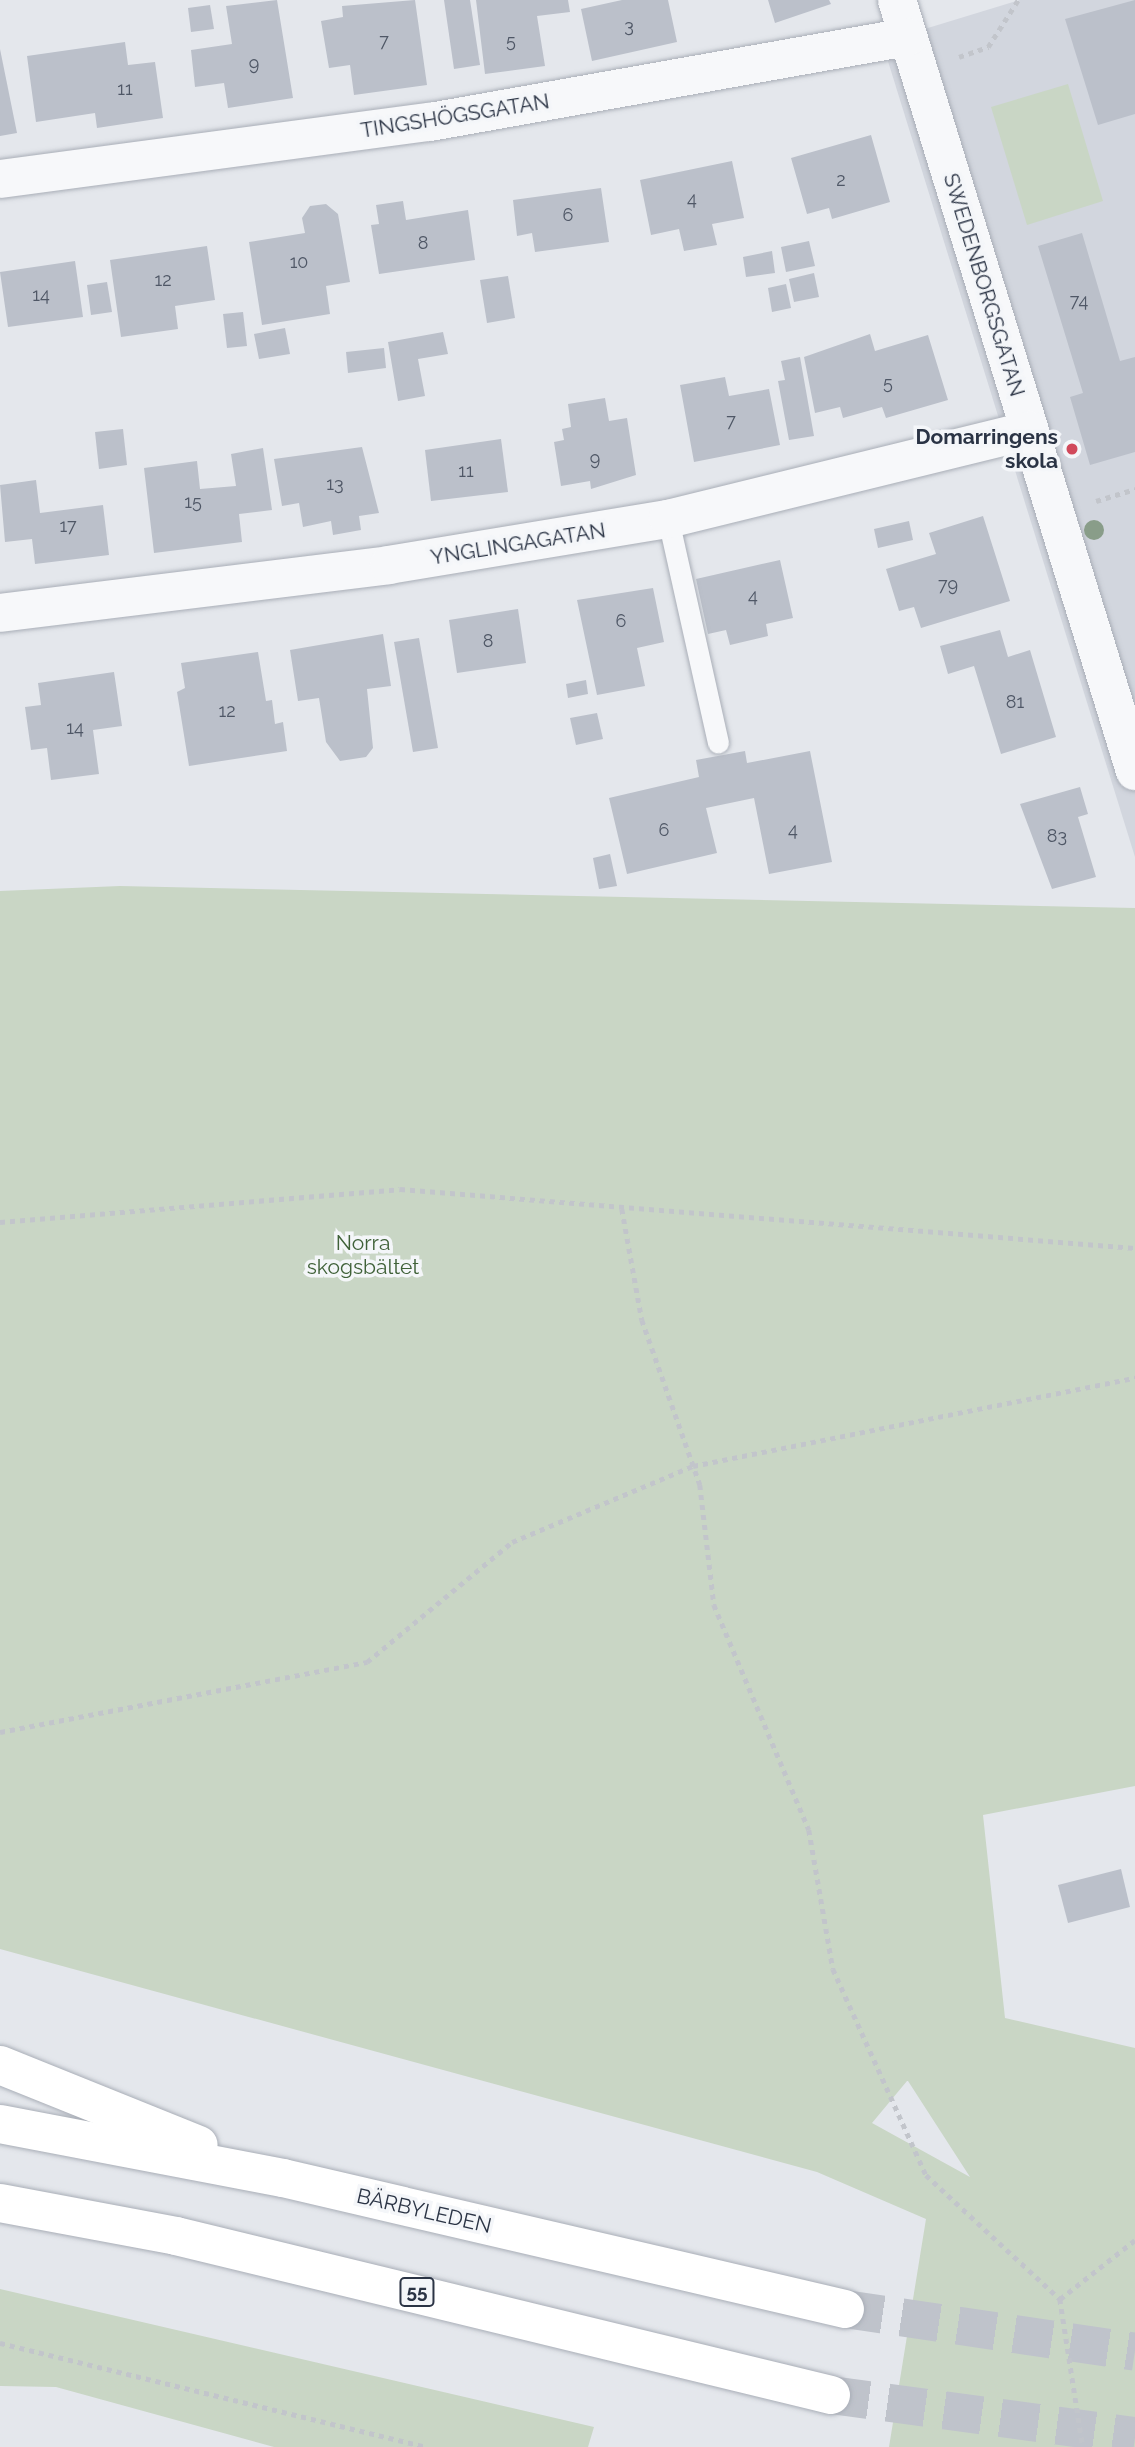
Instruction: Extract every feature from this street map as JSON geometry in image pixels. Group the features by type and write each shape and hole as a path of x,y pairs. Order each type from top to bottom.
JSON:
{"main road":[{"path":"0,2065 282,2178"},
{"name":"BÄRBYLEDEN","path":"0,2124 282,2178 845,2309"},
{"name":"55","path":"0,2203 176,2236 831,2395"}],"street":[{"name":"SWEDENBORGSGATAN","path":"897,0 1135,771"},
{"name":"TINGSHÖGSGATAN","path":"0,178 430,122 908,37"},
{"name":"YNGLINGAGATAN","path":"0,613 389,565 668,519 1029,430"}],"lane":[{"path":"668,519 718,742"}],"path":[{"path":"924,89 950,83 944,62 988,47 1010,1 1018,0"},
{"path":"0,1222 400,1189 622,1209 1135,1248"},
{"path":"622,1209 642,1320 693,1466 714,1605 809,1830 832,1969 926,2175 1060,2298 1083,2447"},
{"path":"0,1732 367,1662 512,1542 693,1466 1135,1378"},
{"path":"1060,2298 1135,2240"},
{"path":"0,2343 21,2343 426,2447"}],"shaded area":[{"name":"Domarringens skola","path":"1020,0 1135,0 1135,857 882,42"}],"green space":[{"path":"1068,84 1103,201 1027,225 991,107"},
{"name":"Norra skogsbältet","path":"120,886 1135,908 1135,1786 983,1815 1005,2018 1135,2048 1135,2447 889,2447 926,2219 817,2172 0,1949 0,891","holes":["908,2081 970,2177 872,2123"]},
{"path":"0,2289 594,2427 588,2447 274,2447 56,2387 0,2386"}],"building":[{"path":"277,0 293,98 228,108 224,83 195,87 191,50 232,44 226,6"},
{"path":"415,0 427,85 354,95 350,65 329,68 321,21 343,17 342,6"},
{"path":"444,0 470,0 480,65 454,69"},
{"path":"476,0 568,0 570,12 537,16 545,66 485,74"},
{"path":"622,0 668,0 677,42 592,61 581,9"},
{"path":"768,0 829,0 831,4 775,23"},
{"path":"1135,0 1135,114 1098,125 1065,19"},
{"path":"210,5 214,29 191,32 188,8"},
{"path":"125,42 128,65 155,62 163,118 97,128 95,113 36,122 27,56"},
{"path":"0,49 17,133 0,136"},
{"path":"871,135 890,202 832,219 829,208 807,214 791,158"},
{"path":"732,161 744,218 712,224 717,245 684,251 679,229 651,235 640,180"},
{"path":"601,188 609,242 535,252 532,233 517,236 513,200"},
{"path":"403,201 406,220 468,210 475,260 379,274 371,225 379,224 376,205"},
{"path":"326,204 338,214 350,282 326,286 330,314 262,325 249,242 305,233 302,218 310,206"},
{"path":"1082,233 1120,361 1135,357 1135,452 1090,465 1070,397 1083,393 1038,246"},
{"path":"809,241 815,266 786,272 781,247"},
{"path":"207,246 215,300 175,306 178,329 121,337 110,260"},
{"path":"772,251 775,273 746,277 743,257"},
{"path":"75,261 83,317 8,327 0,272"},
{"path":"814,273 819,297 794,302 789,279"},
{"path":"508,276 515,318 487,323 480,280"},
{"path":"107,282 112,312 91,315 87,285"},
{"path":"786,284 791,308 772,312 768,288"},
{"path":"243,312 247,346 227,348 223,314"},
{"path":"285,328 290,354 259,359 254,334"},
{"path":"443,332 448,354 418,359 425,396 398,401 388,342"},
{"path":"870,334 875,351 928,335 948,400 886,418 882,407 843,418 840,407 815,413 804,357"},
{"path":"384,348 386,368 348,373 346,352"},
{"path":"800,357 814,436 789,440 778,381 785,380 781,361"},
{"path":"725,377 729,396 769,389 780,445 694,462 680,385"},
{"path":"605,398 609,421 627,418 636,475 591,489 590,481 561,486 554,442 564,440 562,429 571,427 568,404"},
{"path":"123,429 127,465 99,469 95,432"},
{"path":"501,439 508,492 431,501 425,450"},
{"path":"362,447 379,513 359,516 361,530 333,535 331,521 303,527 299,503 282,506 274,459"},
{"path":"263,448 272,510 239,514 242,542 154,553 144,468 197,461 200,489 236,486 231,454"},
{"path":"36,480 40,513 103,505 109,555 35,564 32,539 5,542 0,485"},
{"path":"983,516 1010,601 921,628 914,607 899,611 886,569 936,554 929,533"},
{"path":"909,521 913,540 878,548 874,529"},
{"path":"780,560 793,618 766,624 768,636 730,645 726,630 708,634 696,579"},
{"path":"653,588 664,642 637,648 645,686 597,695 577,600"},
{"path":"518,609 526,663 457,673 449,620"},
{"path":"1000,630 1008,657 1030,650 1056,737 1001,754 974,666 948,674 940,646"},
{"path":"383,634 391,686 367,689 373,748 366,757 340,761 326,742 319,698 298,701 290,650"},
{"path":"419,638 438,748 413,752 394,642"},
{"path":"258,652 266,701 272,700 275,724 283,722 287,751 189,766 177,692 185,688 181,663"},
{"path":"114,672 122,726 93,730 99,774 51,780 47,748 31,750 25,707 41,705 38,683"},
{"path":"586,680 588,694 568,698 566,684"},
{"path":"597,713 603,739 576,745 570,718"},
{"path":"745,751 747,763 810,751 832,862 769,874 754,798 706,808 717,853 627,874 609,798 699,777 696,760"},
{"path":"1080,787 1088,814 1078,817 1096,877 1052,889 1020,804"},
{"path":"610,854 617,886 599,889 593,858"},
{"path":"1121,1869 1130,1907 1068,1923 1058,1885"}],"tunnel":[{"path":"845,2309 1135,2352"},
{"path":"831,2395 1135,2436"}],"place":[{"name":"Domarringens skola","path":"1072,449"}]}
